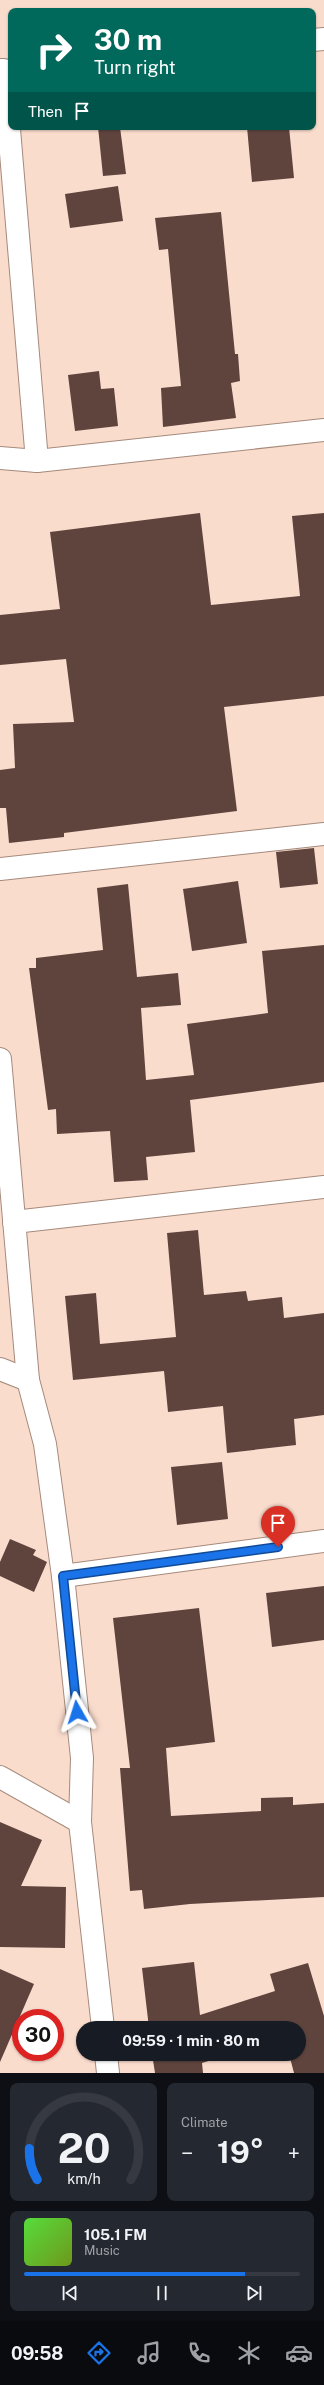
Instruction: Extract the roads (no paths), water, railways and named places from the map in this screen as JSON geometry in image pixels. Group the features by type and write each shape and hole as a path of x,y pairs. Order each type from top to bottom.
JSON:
{"street":[{"path":"5,70 8,107"},
{"path":"10,130 37,461"},
{"path":"0,458 37,461 324,430"},
{"path":"0,869 324,834"},
{"path":"0,1059 28,1380 45,1444 63,1576 82,1758 80,1822 102,2021"},
{"path":"14,1222 324,1188"},
{"path":"0,1369 28,1380"},
{"path":"63,1576 324,1541"},
{"path":"0,1777 80,1822"},
{"path":"107,2061 108,2073"}]}
